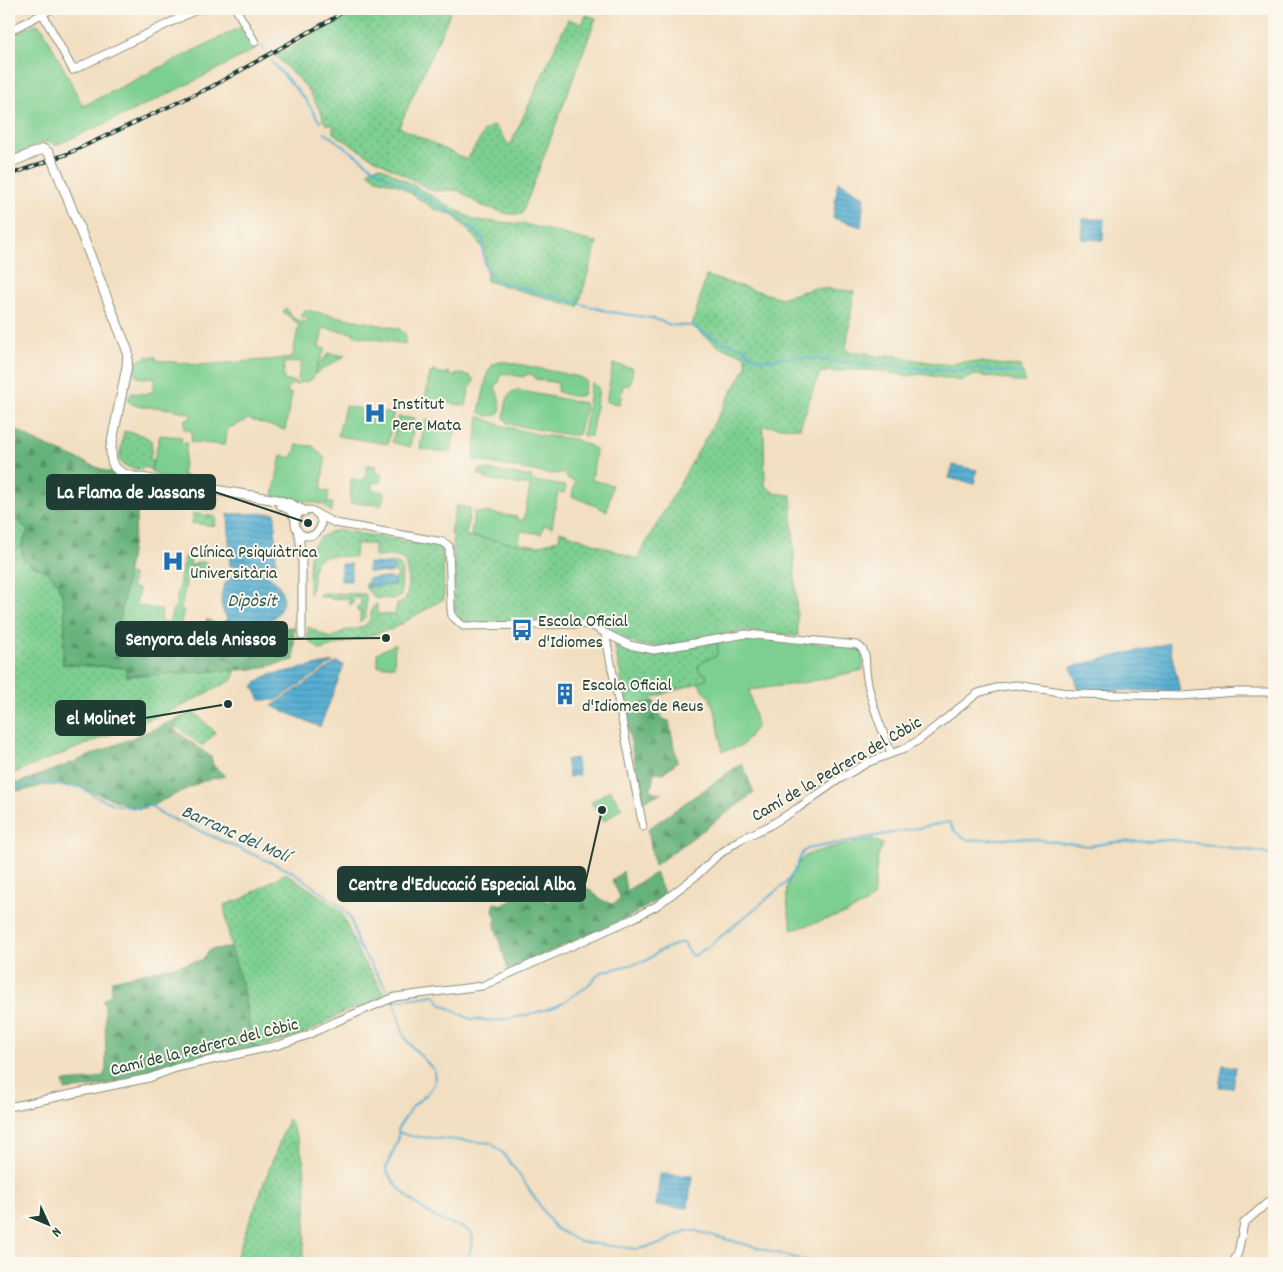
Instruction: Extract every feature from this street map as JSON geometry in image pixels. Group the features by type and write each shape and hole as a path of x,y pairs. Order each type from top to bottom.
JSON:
{"street":[{"path":"9,31 41,11 52,9"},
{"path":"41,11 73,70 198,9"},
{"path":"236,9 255,42"},
{"path":"9,163 43,149 50,153 128,352 111,447 111,457 115,468 124,474 134,477 290,504 304,511 311,511 335,523 443,542 449,546 452,616 463,626 589,624 629,645 654,650 746,634 856,645 862,648 866,654 868,685 891,753"},
{"path":"272,500 290,510 296,519 302,556 302,636"},
{"path":"296,519 304,511"},
{"path":"317,514 321,521 320,529"},
{"path":"302,556 311,535 335,523"},
{"path":"298,531 303,535 311,535"},
{"path":"605,633 643,827"},
{"name":"Camí de la Pedrera del Còbic","path":"9,1107 149,1078 176,1068 279,1045 308,1035 395,997 482,986 632,919 658,905 739,840 769,826 841,778 869,762 904,749 919,740 978,693 999,687 1016,686 1073,694 1182,696 1237,692 1274,692"},
{"path":"1233,1263 1238,1253 1244,1223 1274,1197"}],"green space":[{"path":"352,9 452,9 399,127 467,160 485,130 494,125 510,146 568,19 582,24 586,15 596,18 522,214 509,214 480,205 458,190 433,191 366,154 333,133 333,125 326,124 323,121 322,114 307,88 276,56 306,40"},
{"path":"35,24 43,29 83,106 241,27 255,49 156,100 56,145 51,142 45,142 9,156 9,37"},
{"path":"380,166 474,220 525,224 597,243 578,307 487,281 485,251 466,228 452,214 436,210 398,185 377,179 368,172 372,168"},
{"path":"706,276 781,298 815,288 854,291 846,350 852,353 868,353 878,357 887,355 897,356 950,365 961,362 980,362 1013,366 1021,365 1025,382 975,375 960,381 922,374 907,376 872,370 828,371 824,373 822,370 815,384 800,428 762,426 765,485 774,493 791,495 798,636 736,632 676,645 652,646 633,643 585,619 472,623 462,620 455,612 453,534 450,533 456,506 470,508 466,536 538,546 559,539 560,531 637,559 746,367 746,358 742,354 719,347 692,326"},
{"path":"286,308 289,314 302,322 306,322 309,319 302,317 300,314 305,310 400,329 406,335 405,344 323,328 319,347 326,349 318,363 313,378 299,383 301,361 284,363 284,373 281,375 284,376 284,381 293,381 298,384 289,385 287,392 292,394 285,430 248,419 228,428 225,445 191,442 192,431 184,429 185,419 190,419 191,414 158,407 139,406 127,400 132,393 146,394 153,391 155,377 142,378 136,376 134,368 137,361 147,357 156,357 156,360 200,365 292,358 299,324 283,312"},
{"path":"329,353 345,356 313,375 316,367"},
{"path":"500,362 579,377 586,381 583,395 563,394 557,391 558,383 535,379 531,374 524,377 502,373 495,387 501,410 497,415 487,416 479,412 488,372 493,364"},
{"path":"613,364 633,368 630,386 623,385 620,404 606,402"},
{"path":"434,369 435,372 446,374 449,372 449,375 456,376 456,373 471,376 470,378 474,379 472,386 470,386 466,406 425,399 430,373 433,373"},
{"path":"594,383 599,389 591,436 584,437 591,384"},
{"path":"516,390 584,403 585,408 578,435 509,424 504,417 506,405 510,394"},
{"path":"345,406 393,414 388,444 338,436"},
{"path":"479,416 499,425 540,435 574,439 594,448 596,450 592,480 612,485 607,511 572,496 575,481 568,479 564,473 550,474 473,460"},
{"path":"398,417 415,418 410,447 392,442"},
{"path":"425,420 456,427 452,453 420,449"},
{"path":"9,426 35,441 108,472 119,471 142,485 119,626 161,626 204,637 207,619 216,624 228,620 239,627 251,629 294,627 294,660 256,669 126,676 126,668 62,664 65,615 61,591 47,572 23,560 21,547 28,530 9,515"},
{"path":"124,431 142,435 151,440 150,461 153,462 151,471 143,467 142,470 129,467 119,460"},
{"path":"160,435 182,437 181,442 187,443 182,475 187,476 186,481 158,476 151,471"},
{"path":"297,445 313,446 325,459 321,490 329,492 327,503 333,503 331,512 323,504 273,496 281,455 292,458"},
{"path":"367,465 377,466 376,472 382,474 380,483 372,482 372,490 384,492 385,496 381,505 350,503 351,479 365,480"},
{"path":"480,469 532,477 531,481 566,486 564,493 558,492 552,527 544,525 541,534 522,531 519,544 471,536 474,512 517,517 517,520 524,520 530,486 485,479 485,477 478,474"},
{"path":"147,485 218,497 216,509 214,511 193,507 194,498 152,491 146,492"},
{"path":"193,513 216,517 215,526 192,523"},
{"path":"9,515 28,530 21,547 30,565 40,568 54,578 59,588 63,600 65,627 63,664 126,668 127,676 235,670 234,679 182,706 9,775"},
{"path":"340,530 440,547 443,552 444,599 392,629 320,650 308,640 308,627 330,638 344,631 360,628 369,621 376,604 377,614 395,615 397,604 406,598 407,594 408,577 406,566 402,559 389,556 374,557 374,544 356,544 355,557 327,556 317,561 314,567 313,585 309,594 311,550 315,542 323,536"},
{"path":"184,557 191,558 190,564 193,565 200,562 207,563 206,569 189,567 181,609 184,610 179,630 161,626 119,626 128,574 133,575 131,588 139,589 136,605 162,610 160,620 169,623 173,609 175,609"},
{"path":"392,562 398,563 402,568 401,596 396,599 374,598 366,588 365,583 367,586 394,585 394,579 399,574 394,572"},
{"path":"322,593 365,594 366,616 360,622 360,611 357,611 357,607 361,604 361,598 353,598 353,604 349,604 349,599 337,598 336,600 330,597 317,597"},
{"path":"748,636 853,647 863,653 863,670 803,683 749,690 757,726 742,746 722,751 717,718 710,698 698,683 707,678 706,674 700,672 698,668 705,661 715,657 718,652 717,642"},
{"path":"717,642 718,652 715,657 699,665 698,668 700,672 706,674 707,678 701,682 651,698 654,702 627,706 614,643 646,653 656,654"},
{"path":"395,644 394,666 378,666 377,653"},
{"path":"654,702 663,719 669,721 677,762 663,773 654,772 651,791 663,793 643,801 625,713 640,705"},
{"path":"194,712 216,733 202,746 175,725 185,716"},
{"path":"185,716 176,724 175,730 211,757 213,765 225,776 203,781 151,806 139,809 79,787 46,785 20,791 9,788 9,786 62,767"},
{"path":"742,763 754,793 654,866 648,829"},
{"path":"610,790 622,808 604,821 591,802"},
{"path":"872,839 883,844 878,855 873,897 866,904 844,914 792,930 787,903 787,887 801,860 817,851"},
{"path":"623,871 626,891 655,873 665,895 629,917 508,970 495,926 495,921 497,921 493,911 494,903 503,905 516,896 530,892 541,894 540,898 549,902 554,891 577,886 586,888 603,901 614,904 620,899 612,881"},
{"path":"286,873 341,911 359,955 386,995 368,1004 344,1012 308,1032 258,1048 253,1046 243,988 231,948 224,905 242,899"},
{"path":"231,948 243,988 252,1045 258,1048 184,1062 146,1076 92,1087 65,1090 63,1082 90,1080 103,1076 106,1070 105,1008 103,1000 111,994 112,980 202,960 211,949"},
{"path":"288,1119 296,1135 305,1170 306,1208 303,1263 234,1263"}],"water":[{"path":"838,181 864,197 861,227 833,218"},
{"path":"1083,219 1104,219 1103,240 1082,239"},
{"path":"953,465 977,470 974,484 949,478"},
{"name":"Dipòsit","path":"275,513 276,564 230,566 228,514"},
{"path":"368,563 392,564 394,565 394,570 392,570 392,573 368,572"},
{"path":"341,564 351,564 351,581 341,581"},
{"name":"Dipòsit","path":"253,569 272,578 281,589 283,603 280,610 270,621 256,628 241,628 228,619 225,614 221,603 222,591 227,581 233,575"},
{"path":"368,578 391,578 394,580 395,585 368,587"},
{"path":"1169,643 1180,691 1079,690 1071,667"},
{"path":"333,662 277,700 260,700 253,686 269,675"},
{"path":"337,662 344,665 320,727 272,706"},
{"path":"576,758 579,775 569,777 566,760"},
{"path":"1223,1065 1236,1067 1233,1088 1219,1087"},
{"path":"660,1174 692,1176 688,1208 656,1206"}],"waterway":[{"path":"262,46 265,51"},
{"path":"271,61 305,99 320,122"},
{"path":"325,133 378,171 434,202 473,229 484,240 484,261 487,271 494,280 610,312 652,318 671,325 692,326 721,342 743,347 749,354 762,360 793,357 871,365 957,371 975,369 1020,373"},
{"name":"Barranc del Molí","path":"9,789 41,782 65,787 78,786 114,804 135,808 151,805 159,813 293,872 343,908 351,919 358,945 392,997"},
{"path":"394,1001 434,995 441,1004 470,1019 496,1021 531,1014 557,1006 585,988 601,972 646,961 658,952 679,943 684,942 690,954 694,956 708,947 785,884 796,868 802,853 807,849 949,822 955,832 968,840 1025,838 1089,846 1115,842 1173,840 1262,852 1274,857"},
{"path":"394,1001 403,1033 407,1041 434,1070 435,1083 428,1093 413,1106 398,1128 398,1140 386,1168 389,1175 402,1191 427,1212 442,1221 461,1227 471,1233 473,1239 466,1263"},
{"path":"400,1133 410,1136 491,1143 503,1153 555,1228 580,1242 637,1249 660,1244 686,1231 696,1231 814,1263"}],"railway":[{"path":"9,175 67,154 211,87 334,18 346,9"}],"place":[{"name":"Institut Pere Mata","path":"375,413"},
{"name":"La Flama de Jassans","path":"308,523"},
{"name":"Clínica Psiquiàtrica Universitària","path":"173,561"},
{"name":"Escola Oficial d'Idiomes","path":"522,630"},
{"name":"Senyora dels Anissos","path":"386,638"},
{"name":"Escola Oficial d'Idiomes de Reus","path":"565,694"},
{"name":"el Molinet","path":"228,704"},
{"name":"Centre d'Educació Especial Alba","path":"602,810"}]}
